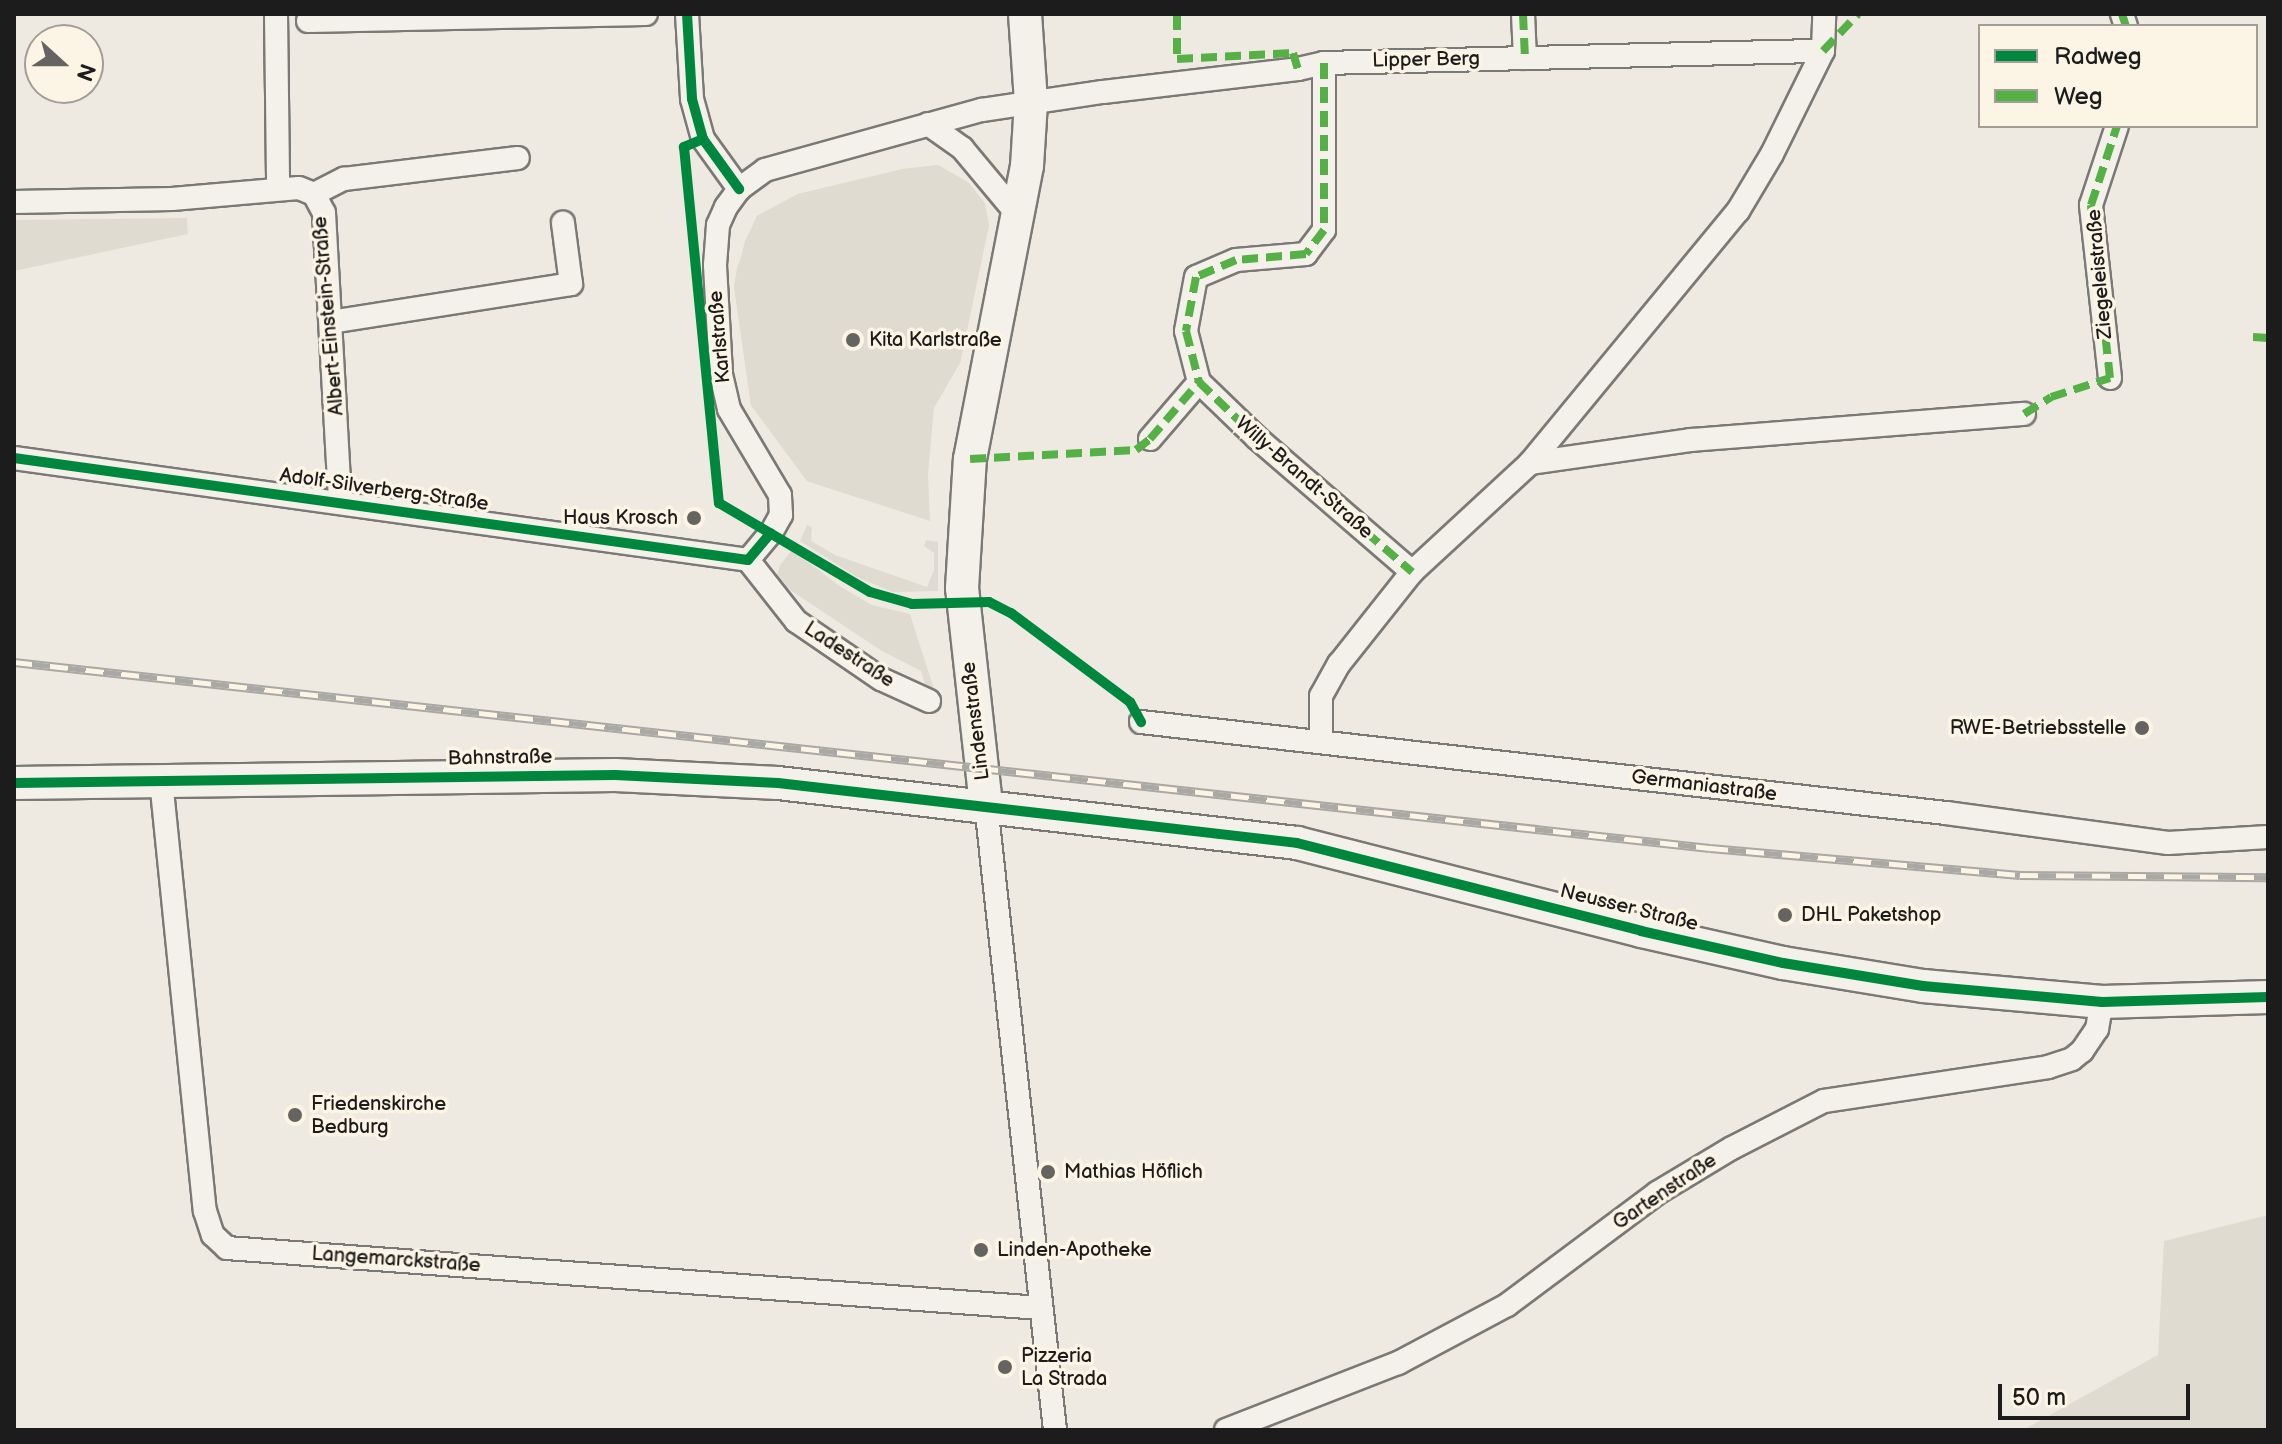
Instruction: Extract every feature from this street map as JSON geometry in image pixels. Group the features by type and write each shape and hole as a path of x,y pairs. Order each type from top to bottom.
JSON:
{"street":[{"path":"276,14 278,189"},
{"path":"308,21 646,14"},
{"path":"687,14 692,99 703,139 739,189"},
{"name":"Lindenstraße","path":"1025,14 1031,102 1027,166 970,459 962,588 1055,1430"},
{"path":"1523,14 1525,58"},
{"path":"1321,740 1321,696 1339,664 1412,572 1530,463 1738,211 1772,154 1823,51 1824,14"},
{"name":"Lipper Berg","path":"1031,102 1298,69 1324,63 1823,51"},
{"path":"1150,439 1199,382 1186,331 1196,277 1236,260 1306,254 1324,230 1324,63"},
{"name":"Karlstraße","path":"748,560 781,515 780,495 768,471 741,434 729,409 721,373 715,265 718,225 739,189 765,170 928,124 1031,102"},
{"path":"928,124 962,148 1017,214"},
{"name":"Ziegeleistraße","path":"2110,378 2091,205 2116,128"},
{"path":"314,194 344,179 518,158"},
{"name":"Albert-Einstein-Straße","path":"14,202 172,199 299,188 314,194 324,213 340,501"},
{"path":"331,322 571,284 563,223"},
{"name":"Willy-Brandt-Straße","path":"1199,382 1257,438 1412,572"},
{"path":"1530,463 1691,440 2024,414"},
{"name":"Adolf-Silverberg-Straße","path":"14,458 748,560"},
{"name":"Ladestraße","path":"748,560 804,627 881,679 929,701"},
{"name":"Germaniastraße","path":"1141,722 1321,740 2168,843 2268,837"},
{"name":"Bahnstraße","path":"14,783 615,775 778,783 986,805"},
{"name":"Langemarckstraße","path":"161,780 205,1211 213,1235 227,1248 1041,1308"},
{"name":"Neusser Straße","path":"986,805 1297,843 1641,931 1783,963 1923,986 2102,1002 2268,997"},
{"name":"Gartenstraße","path":"1226,1430 1398,1363 1507,1305 1657,1193 1732,1148 1824,1101 2048,1067 2072,1059 2082,1051 2097,1029 2102,1002"}],"shaded area":[{"name":"Kita Karlstraße","path":"938,165 969,183 985,204 989,225 960,363 934,408 928,474 930,521 807,481 751,405 734,286 745,241 757,216 798,194 903,169"},
{"name":"Kita Karlstraße","path":"938,165 969,183 985,204 989,225 960,363 936,345 922,393 788,345 764,409 864,447 855,473 869,479 862,499 807,481 751,405 734,286 737,268 757,216 798,194 903,169"},
{"path":"187,218 188,234 14,271 14,220"},
{"path":"807,525 812,527 811,541 835,555 927,587 934,570 934,553 924,546 926,540 938,542 938,591 893,592 857,577 800,541"},
{"path":"792,550 841,587 872,605 910,614 937,699 930,701 921,671 882,651 781,584 777,574"},
{"path":"2268,1215 2268,1430 2023,1430 2158,1355 2164,1241"}],"railway":[{"path":"14,662 1710,848 2020,875 2268,877"}],"marked path":[{"path":"1177,14 1177,59 1293,53 1298,69"},
{"path":"1523,14 1525,58"},
{"path":"1823,51 1858,14"},
{"path":"2122,14 2125,24"},
{"path":"1324,63 1324,230 1306,254 1236,260 1196,277 1186,331 1199,382 1257,438 1412,572"},
{"path":"2024,414 2051,397 2110,378 2091,205 2116,128"},
{"path":"2253,337 2268,338"},
{"path":"970,459 1136,450 1150,439 1199,382"}],"cycle path":[{"path":"687,14 692,99 703,139 739,189"},
{"path":"703,139 684,147 719,503 870,592 912,604 989,602 1011,613 1130,702 1141,722"},
{"path":"14,458 748,560 771,533"},
{"path":"14,783 615,775 778,783 1297,843 1641,931 1783,963 1923,986 2102,1002 2268,997"}],"place":[{"name":"Kita Karlstraße","path":"853,340"},
{"name":"Haus Krosch","path":"694,518"},
{"name":"RWE-Betriebsstelle","path":"2142,728"},
{"name":"DHL Paketshop","path":"1785,915"},
{"name":"Friedenskirche Bedburg","path":"295,1115"},
{"name":"Mathias Höflich","path":"1048,1172"},
{"name":"Linden-Apotheke","path":"981,1250"},
{"name":"Pizzeria La Strada","path":"1005,1367"}]}
